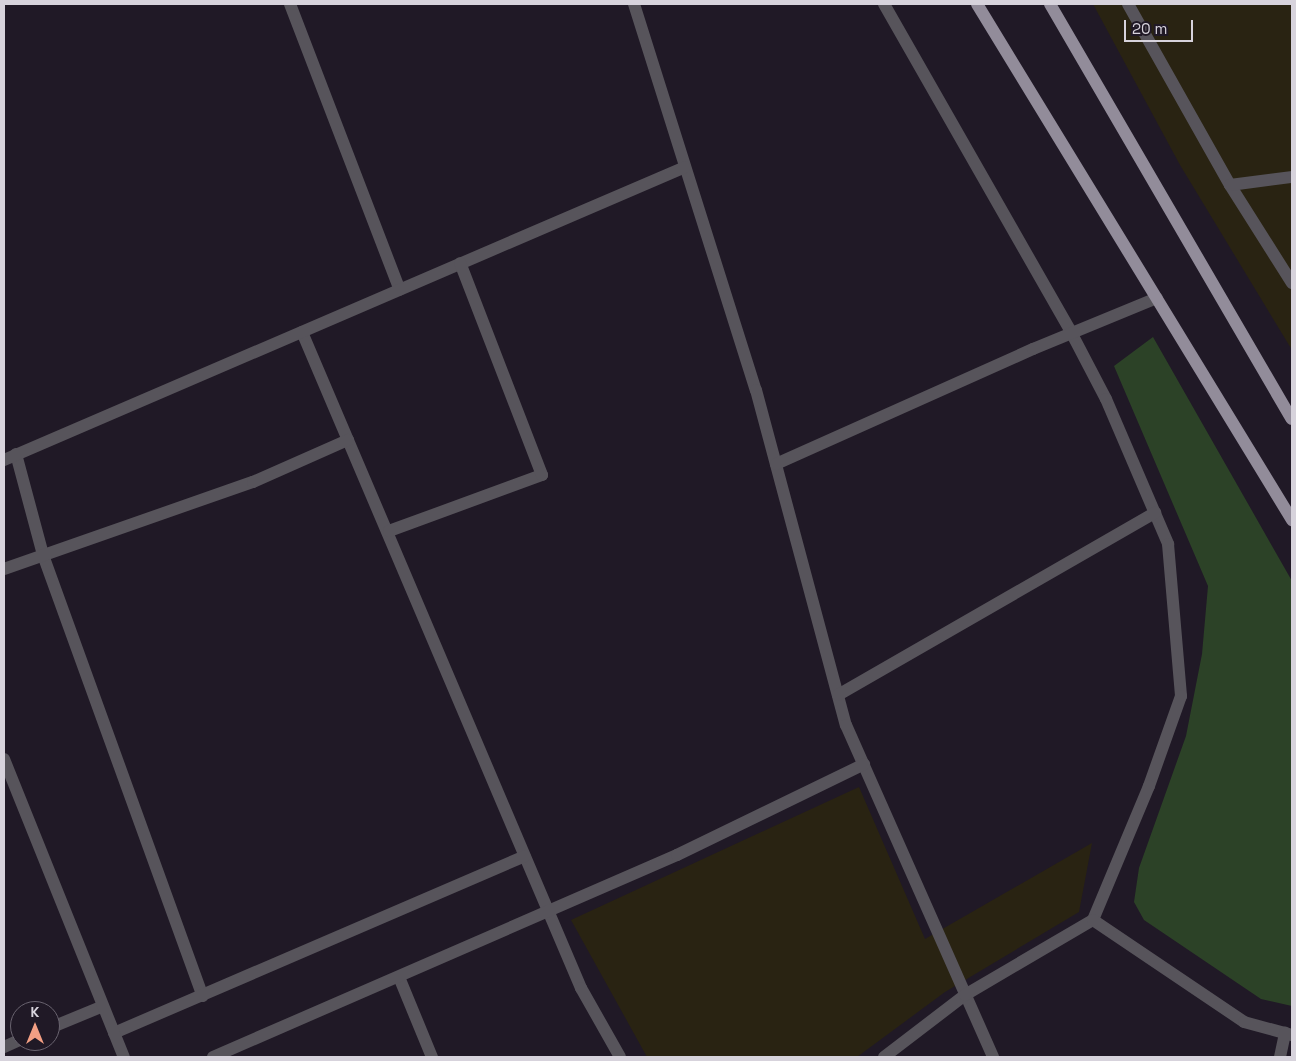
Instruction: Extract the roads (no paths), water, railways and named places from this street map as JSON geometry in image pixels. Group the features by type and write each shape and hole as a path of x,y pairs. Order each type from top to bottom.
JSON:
{"main road":[{"path":"977,4 1292,520"},
{"path":"1050,4 1292,419"}],"street":[{"path":"290,4 400,290"},
{"path":"634,4 756,390 846,725 993,1057"},
{"path":"884,4 1072,334 1106,399 1155,513 1168,544 1181,696 1149,786 1093,920 965,995 884,1057"},
{"path":"1128,4 1230,185 1292,283"},
{"path":"4,460 686,167"},
{"path":"1230,185 1292,177"},
{"path":"389,532 542,474 460,263"},
{"path":"776,464 1157,298"},
{"path":"302,332 389,532 581,988 620,1057"},
{"path":"4,569 253,482 348,440"},
{"path":"16,454 43,555 203,996"},
{"path":"838,695 1155,513"},
{"path":"4,759 124,1057"},
{"path":"213,1057 677,855 864,764"},
{"path":"114,1033 525,856"},
{"path":"1093,920 1244,1022 1288,1034 1280,1057"},
{"path":"399,977 432,1057"},
{"path":"60,1024 102,1006"}]}
